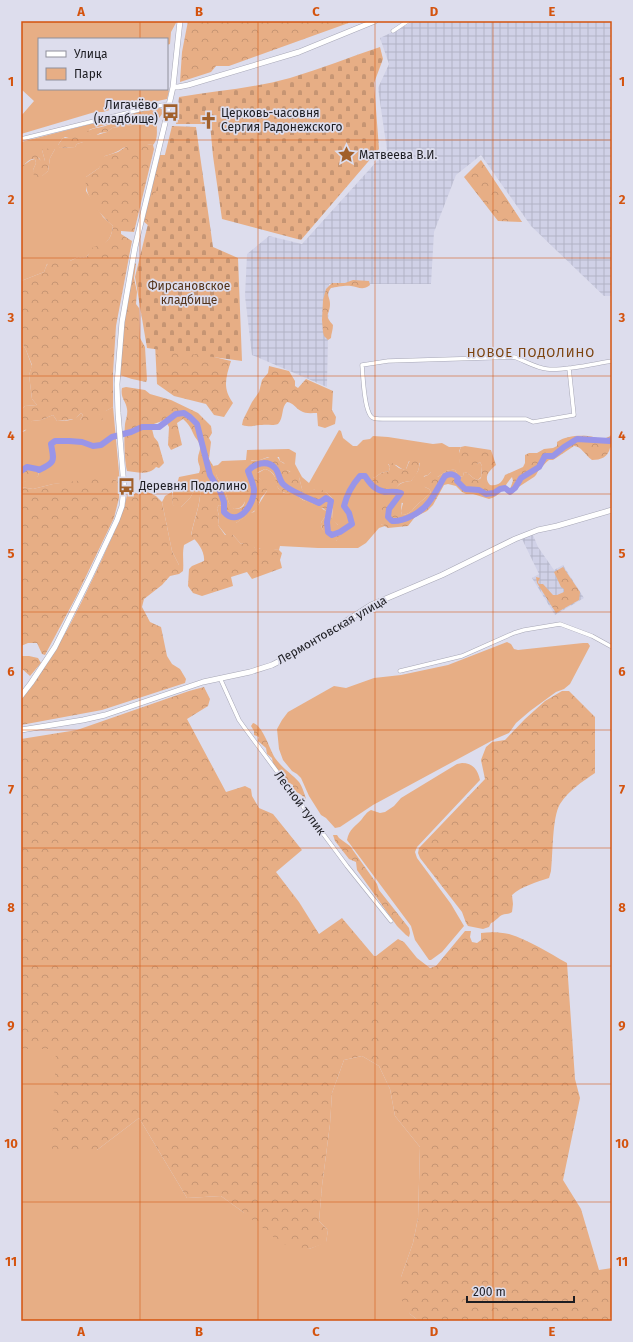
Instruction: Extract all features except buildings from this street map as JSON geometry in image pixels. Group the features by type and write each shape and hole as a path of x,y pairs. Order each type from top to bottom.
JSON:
{"street":[{"path":"21,696 32,683 54,647 90,577 122,506 124,495 117,384 122,322 135,247 173,87 180,21"},
{"path":"173,87 188,85 293,54 375,21"},
{"path":"393,31 408,21"},
{"path":"21,139 151,107 169,104"},
{"path":"569,368 574,415 533,422 526,419 383,420 373,418 369,414 366,402 362,364 388,361 514,357 539,368 548,370 612,361"},
{"name":"Лермонтовская улица","path":"21,730 105,715 196,684 250,672 278,662 299,651 371,605 442,574 531,532 612,510"},
{"path":"400,671 462,656 524,630 560,624 592,636 612,647"},
{"name":"Лесной тупик","path":"220,678 239,720 391,921"}],"shaded area":[{"path":"415,21 612,21 612,296 604,296 531,226 481,155 456,175 434,232 431,284 329,284 327,387 252,355 245,296 247,254 269,236 302,244 387,150 378,88 389,64 380,38"},
{"path":"533,535 538,547 554,570 563,565 584,598 555,615 532,578 539,574 522,539"}],"green space":[{"path":"21,21 177,21 171,32 170,44 168,45 168,38 38,38 38,90 168,90 167,99 143,104 126,105 103,112 95,112 21,134 21,116 34,101 21,89"},
{"path":"188,21 354,21 229,66 216,66 211,72 180,82 182,52"},
{"path":"380,47 383,59 374,83 379,149 301,240 222,219 210,124 176,124 179,97 249,87 290,78"},
{"path":"160,108 163,110 157,121 157,136 153,145 141,144 130,146 105,156 99,168 86,177 86,191 103,217 113,226 109,239 89,253 86,258 78,257 70,261 47,264 44,272 21,281 21,167 35,159 36,163 33,170 35,174 42,176 48,171 50,158 55,149 42,150 45,161 41,161 39,158 27,153 21,158 21,142 151,109","holes":["134,114 140,115 141,117 140,121 133,125 112,128 107,132 97,135 89,134 89,130 91,129 109,124 117,118 127,118","65,137 83,142 77,144 75,147 60,148 58,145"]},
{"path":"134,114 140,115 141,117 140,121 133,125 112,128 107,132 100,133 95,136 87,134 86,132 107,125 119,118 127,118"},
{"name":"Фирсановское кладбище","path":"172,126 196,127 213,247 238,258 242,361 147,348 135,277"},
{"path":"75,134 83,136 83,142 77,144 75,147 58,147 63,138 69,138"},
{"path":"141,143 153,145 154,149 134,232 121,231 121,234 132,241 116,326 113,373 113,407 106,411 105,414 99,415 102,417 103,421 81,422 80,420 83,415 81,413 75,419 57,421 53,415 41,420 32,421 31,427 21,432 21,410 25,406 37,405 32,399 29,375 32,365 22,343 21,281 44,272 51,260 61,258 70,261 78,257 86,258 93,247 108,241 113,226 98,210 90,198 87,191 86,177 99,168 101,160 105,156 118,152 130,144"},
{"path":"51,146 55,147 55,149 50,158 48,171 40,178 34,176 33,170 36,163 35,159 30,160 21,167 21,158 23,154 36,150 38,158 45,161 42,150"},
{"path":"160,155 166,155 149,226 143,221"},
{"path":"481,160 522,222 498,221 464,177"},
{"path":"134,262 136,264 134,278 137,292 136,304 139,308 140,338 145,347 146,382 120,375 123,322"},
{"path":"353,280 369,281 370,285 363,288 349,286 336,287 331,288 328,293 330,308 328,319 333,325 331,338 328,340 324,336 322,320 323,300 326,289 332,283 345,283"},
{"path":"21,335 22,343 32,366 29,375 32,399 37,405 25,406 21,410"},
{"path":"155,343 231,361 226,387 233,403 224,417 214,415 206,404 174,396 157,384"},
{"path":"269,366 289,371 295,381 295,386 298,388 306,379 333,391 332,410 336,417 335,424 325,428 318,426 317,413 303,412 291,403 287,402 278,424 251,426 242,425 252,402 259,392 262,380 268,373"},
{"path":"126,387 145,390 150,394 171,400 198,413 211,426 212,433 209,438 211,442 209,459 225,491 229,503 234,509 241,508 243,506 246,491 251,486 251,477 259,478 266,483 267,491 261,498 257,509 236,523 228,523 222,518 223,506 219,505 217,508 219,516 218,525 225,535 233,535 241,544 249,541 256,550 263,547 279,550 282,553 280,560 282,568 252,579 247,572 231,577 233,586 202,596 193,593 188,586 189,569 192,566 204,561 200,547 191,536 199,504 200,485 196,487 190,498 181,507 177,508 173,505 172,497 179,477 199,473 200,469 198,456 200,445 189,425 183,419 177,423 182,445 171,450 168,445 169,427 165,420 151,425 164,463 159,468 156,467 150,472 138,473 127,471 124,441 127,411 122,397 122,388"},
{"path":"113,407 120,483 114,479 53,484 33,489 21,487 21,483 38,476 39,472 34,469 30,469 21,472 21,432 25,431 32,421 41,420 53,415 57,421 70,420 81,413 83,415 80,420 103,421 98,415"},
{"path":"339,430 341,431 343,438 353,446 357,446 363,440 370,439 373,436 433,444 442,443 449,447 461,447 459,451 460,463 477,464 480,462 482,466 481,477 478,480 464,472 463,476 459,477 455,470 448,471 438,477 431,472 424,476 423,482 425,487 431,492 410,512 402,515 401,511 403,503 395,502 392,505 382,508 381,524 385,526 379,528 366,543 358,548 280,546 279,550 260,548 256,551 254,547 244,543 241,544 233,535 226,535 218,525 219,516 217,508 219,505 223,506 222,510 236,523 250,513 254,512 267,491 259,478 250,487 241,507 234,509 231,507 213,466 218,465 222,461 246,460 247,450 289,449 296,453 295,464 302,477 309,483","holes":["268,457 279,457 280,461 284,463 287,470 299,477 303,493 308,493 315,489 327,493 333,499 332,520 338,525 338,538 336,541 322,529 321,522 327,515 326,511 296,495 284,493 278,488 274,476 268,470 265,469 258,473 251,460 260,460","409,461 420,463 418,471 411,481 401,483 396,488 376,489 371,476 374,478 381,473 389,471 390,467 388,464 406,469"]},
{"path":"612,434 612,446 608,454 601,459 592,460 581,449 574,446 553,460 549,460 535,476 514,490 510,489 513,481 512,477 497,496 489,499 473,494 466,494 456,486 448,484 444,485 433,505 427,511 415,517 408,526 388,528 379,521 384,505 392,505 397,498 402,499 402,515 408,514 412,511 431,492 429,489 421,485 423,482 421,478 428,475 434,469 438,477 450,470 455,470 459,477 463,476 464,472 478,480 481,478 482,466 480,462 474,467 462,467 459,457 461,447 465,446 491,450 496,465 489,472 487,479 490,485 495,485 503,480 505,475 523,467 525,463 525,455 529,453 537,453 544,449 553,448 557,446 557,442 568,437 588,436 606,438"},
{"path":"276,455 280,461 288,466 287,470 298,473 303,493 318,489 324,491 332,499 334,506 332,511 332,519 338,525 341,535 336,541 332,543 330,541 321,525 321,522 327,515 323,508 319,510 314,504 292,494 282,492 277,486 272,473 265,469 254,473 250,471 246,465 247,461 260,460"},
{"path":"416,457 419,459 417,474 411,481 398,485 396,494 379,492 369,479 371,475 374,478 381,473 389,471 390,467 388,463 392,463 400,468 406,469 410,460"},
{"path":"27,468 39,471 38,476 34,479 21,483 21,472"},
{"path":"98,478 114,479 120,483 120,494 114,518 76,597 45,655 42,654 37,643 28,643 21,646 21,487 33,489 53,484"},
{"path":"200,485 199,504 191,535 195,539 184,545 183,571 179,574 179,565 172,551 162,502 165,496 172,492 173,505 181,507 190,498 196,487"},
{"path":"128,488 139,495 143,490 156,496 162,502 172,551 179,565 179,574 170,576 162,585 144,599 142,607 150,622 161,627 167,656 172,664 180,669 186,679 185,683 102,710 21,725 21,698 46,665 67,630 118,523"},
{"path":"563,567 580,592 579,600 556,613 537,583 536,577 540,578 538,582 539,584 543,584 553,595 557,595 564,592 564,589 561,587 554,572"},
{"path":"507,642 511,644 514,649 518,650 583,643 588,643 590,646 570,684 564,689 556,692 530,711 516,723 509,733 495,739 373,805 340,827 335,828 326,818 321,815 309,796 301,778 292,771 283,760 279,749 277,729 288,712 334,686 346,688 374,678 401,675 448,665"},
{"path":"21,656 38,658 41,663 30,676 21,668"},
{"path":"204,687 210,699 208,706 187,719 226,792 245,786 251,789 252,796 259,808 273,814 302,850 276,872 299,902 319,934 342,918 374,956 398,939 404,942 417,958 430,968 436,966 465,931 471,931 470,937 472,942 477,943 481,940 481,933 502,933 524,940 567,963 575,1079 580,1098 563,1180 581,1209 599,1270 612,1268 612,1314 609,1321 419,1321 410,1314 400,1297 401,1277 413,1243 418,1218 420,1147 395,1116 390,1089 379,1066 362,1056 344,1060 332,1093 319,1221 328,1230 326,1243 309,1249 282,1244 221,1196 187,1198 139,1118 97,1150 52,1150 56,1049 21,1049 21,739 77,730"},
{"path":"562,691 569,691 595,717 595,773 572,790 557,810 549,878 525,887 512,895 512,912 503,914 491,923 489,927 483,929 468,926 462,912 420,858 418,853 419,848 485,779 481,760 486,747 492,742 505,740 545,701"},
{"path":"253,723 260,728 278,762 299,782 306,799 293,790 293,785 287,782 285,777 273,764 272,758 267,754 266,748 258,741 259,737 254,735 254,731 251,726"},
{"path":"462,763 472,766 478,773 480,780 417,847 415,852 417,858 451,904 464,926 442,952 429,960 415,940 411,926 347,840 351,830 369,811 371,810 380,813 385,812 394,806 401,798 457,764"},
{"path":"333,835 337,835 350,846 377,884 379,890 409,928 409,937 397,926 357,870 356,862 349,859 335,841"},
{"path":"21,1049 56,1049 97,1150 139,1118 187,1198 221,1196 243,1212 309,1249 326,1242 328,1230 319,1221 322,1186 330,1124 332,1093 344,1060 362,1056 379,1066 390,1089 395,1116 420,1147 418,1218 413,1243 401,1277 410,1314 419,1321 21,1321"}],"waterway":[{"path":"21,471 27,467 39,470 51,463 53,458 51,444 55,441 82,442 93,446 101,445 112,437 131,432 142,427 159,427 176,414 184,413 197,424 210,475 220,491 224,502 224,512 229,516 235,517 240,516 245,512 254,495 254,487 248,471 254,466 265,463 272,465 275,468 286,487 319,503 326,498 331,501 327,522 328,532 332,535 340,532 352,524 349,513 344,506 350,490 360,476 365,476 378,490 401,493 389,509 388,517 392,521 397,521 412,516 426,506 445,476 449,474 457,477 457,481 465,489 479,490 486,494 494,493 505,488 510,492 515,488 521,478 539,467 545,456 553,456 577,439 610,441 612,439"}],"place":[{"name":"Лигачёво (кладбище)","path":"171,112"},
{"name":"Церковь-часовня Сергия Радонежского","path":"208,120"},
{"name":"Матвеева В.И.","path":"346,155"},
{"name":"Деревня Подолино","path":"126,486"}],"district":[{"name":"НОВОЕ ПОДОЛИНО","path":"531,352"}]}
